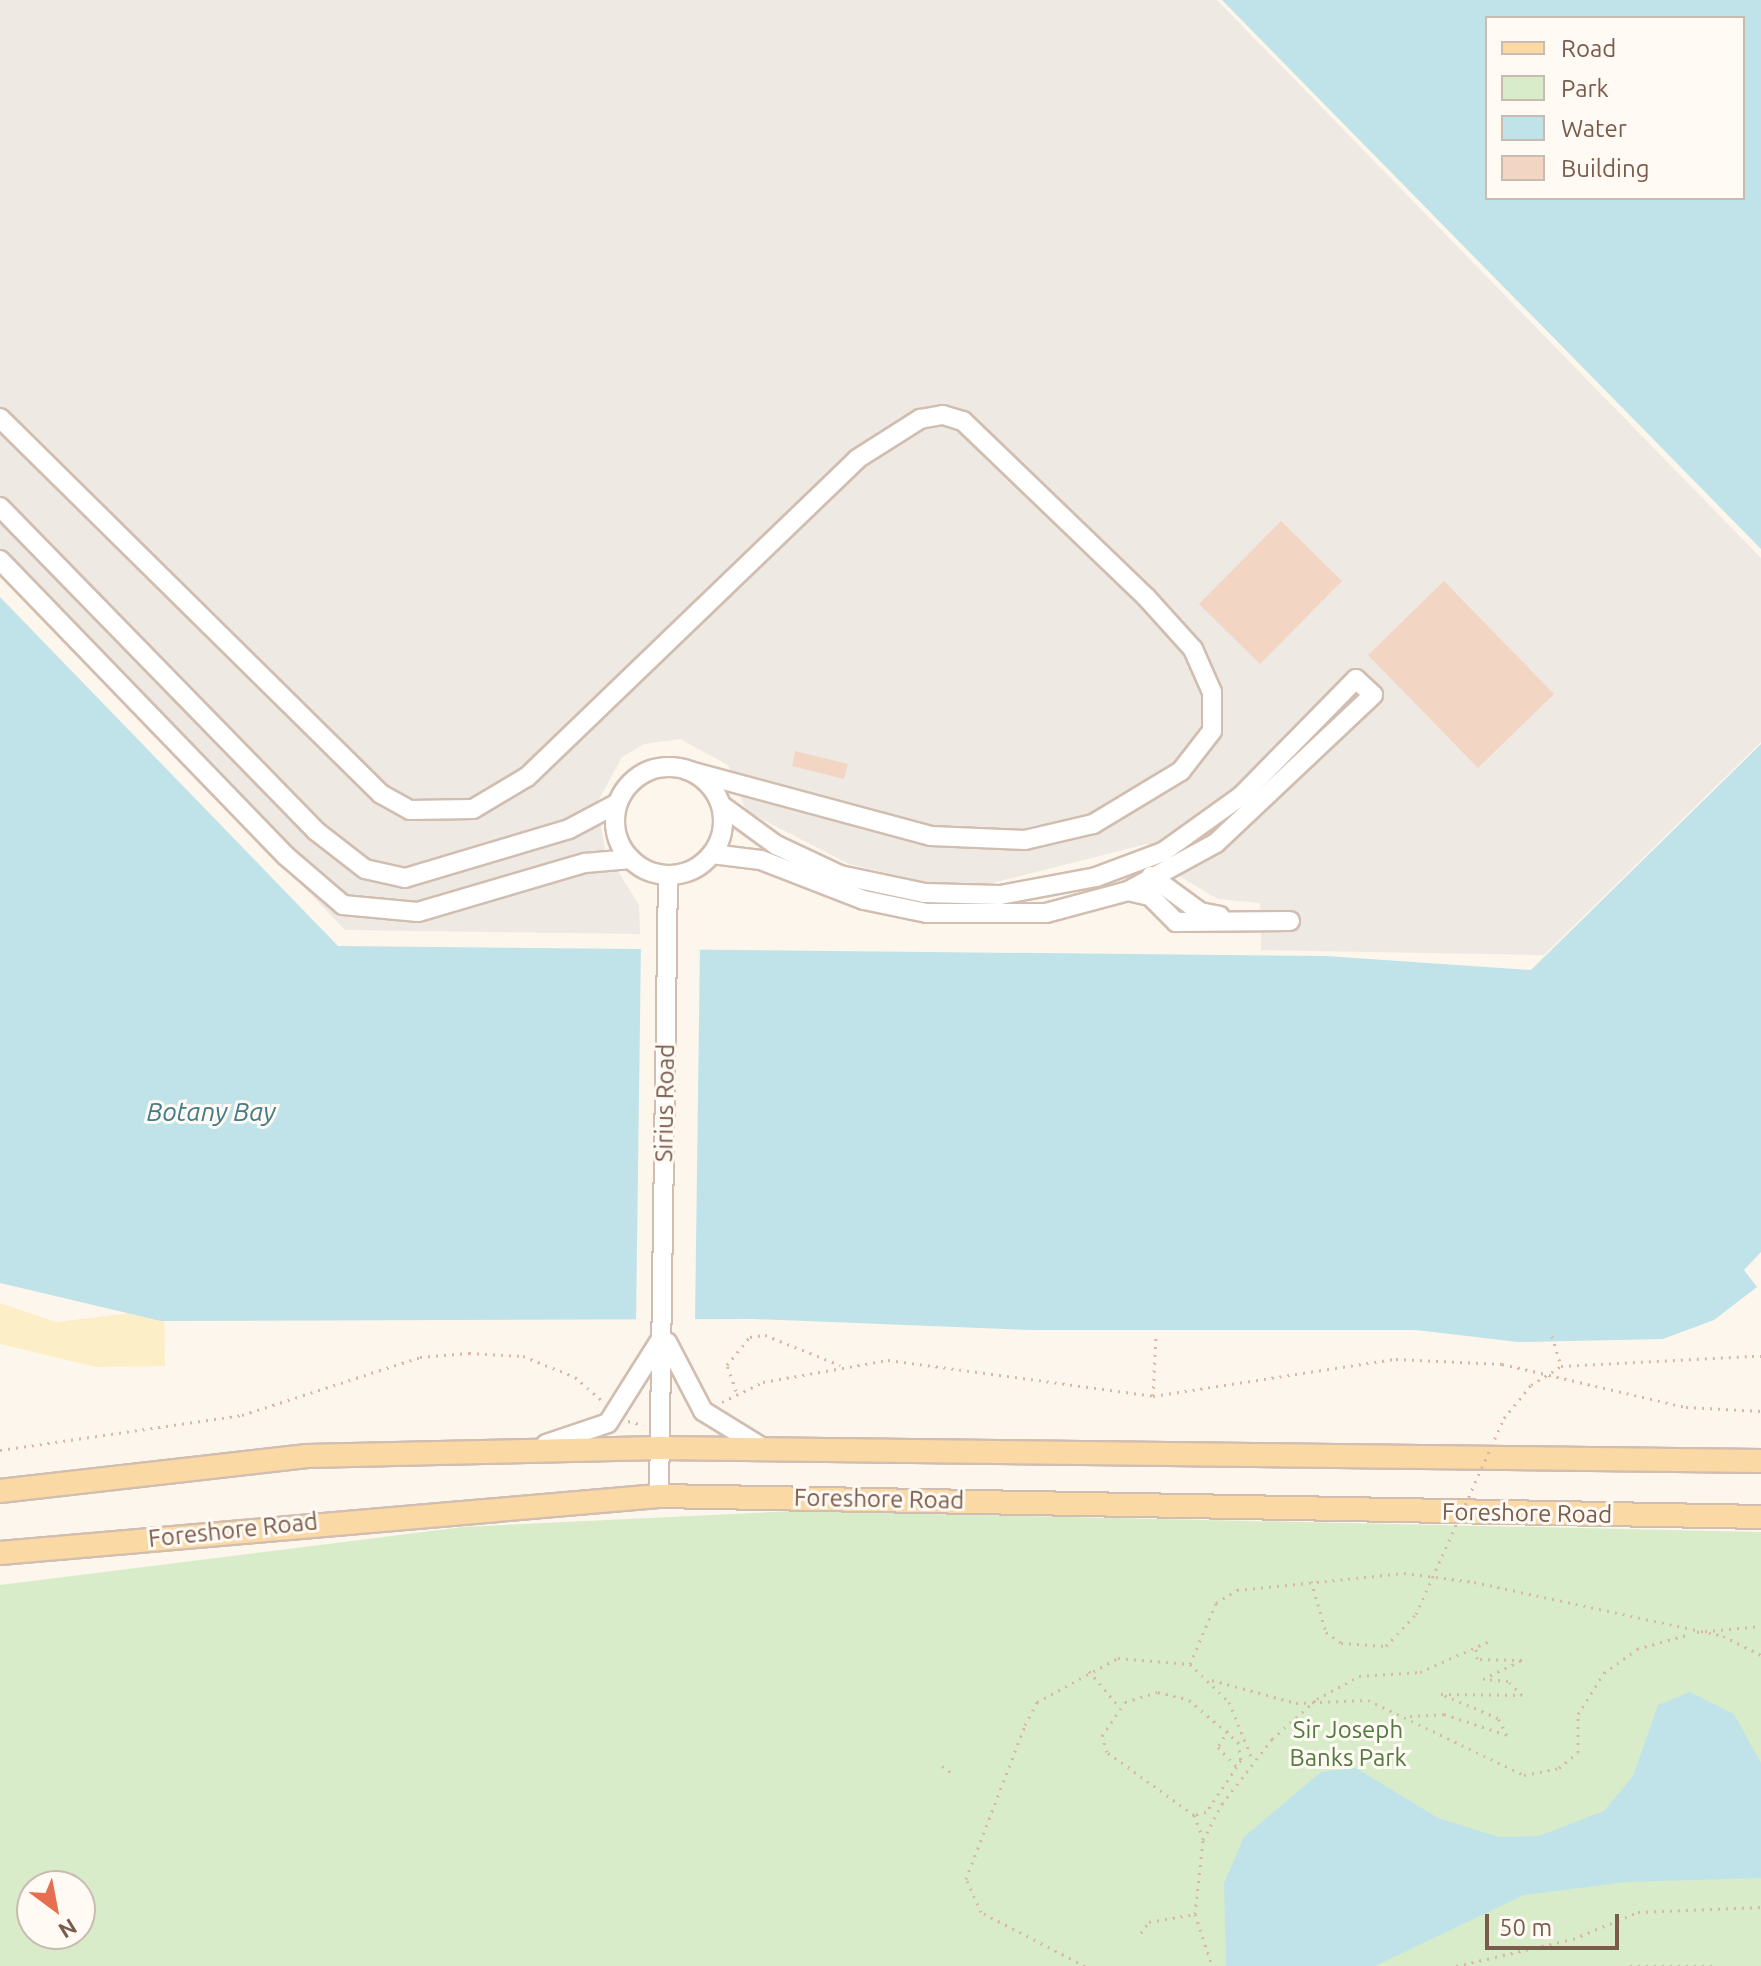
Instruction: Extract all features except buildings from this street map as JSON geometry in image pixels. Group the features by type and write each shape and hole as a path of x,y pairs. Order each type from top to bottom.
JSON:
{"main road":[{"name":"Foreshore Road","path":"0,1491 307,1456 659,1448 1761,1461"},
{"name":"Foreshore Road","path":"0,1553 659,1496 1761,1517"}],"street":[{"path":"0,418 381,794 410,810 473,809 527,777 857,459 907,426 943,415 963,421 1146,597 1193,649 1212,692 1212,731 1181,771 1093,824 1025,840 931,836 687,770 654,769 618,803 569,829 405,878 365,869 316,831 0,507"},
{"path":"0,560 286,856 343,905 418,912 585,863 631,859 668,875 712,854 761,860 864,900 927,913 1046,913 1159,880 1237,825 1373,695 1356,679 1241,796 1163,852 1122,870 1000,895 925,893 840,875 776,845 721,805 687,770"},
{"path":"618,803 617,833 631,859"},
{"path":"712,854 721,805"},
{"path":"1122,870 1159,880 1200,912 1243,920"},
{"name":"Sirius Road","path":"659,1496 668,875"},
{"path":"1128,891 1150,896 1176,922 1290,921"},
{"name":"Sirius Road","path":"663,1332 703,1411 735,1436 769,1449"},
{"name":"Sirius Road","path":"513,1451 608,1423 639,1383 663,1332"}],"path":[{"path":"841,1366 765,1335 750,1337 727,1365 736,1391 841,1366 944,1362 1083,1391 1153,1396 1396,1359 1502,1364 1686,1407 1761,1411"},
{"path":"1153,1396 1156,1335"},
{"path":"1552,1336 1561,1366"},
{"path":"0,1450 242,1415 363,1373 469,1353 523,1356 575,1377 604,1402"},
{"path":"1311,1581 1326,1632 1341,1643 1386,1646 1416,1614 1504,1418 1531,1385 1561,1366 1761,1356"},
{"path":"1190,1664 1216,1603 1237,1590 1404,1573 1520,1587 1693,1633 1736,1639 1761,1655"},
{"path":"1212,1680 1296,1703 1317,1699 1368,1700 1406,1716 1504,1772 1559,1768 1578,1752 1578,1714 1604,1673 1637,1649 1693,1633 1761,1626"},
{"path":"1203,1840 1253,1761 1317,1699 1359,1676 1420,1672 1492,1640"},
{"path":"1406,1716 1444,1714 1507,1735 1498,1718 1467,1700 1441,1694 1522,1695 1508,1681 1483,1679 1522,1660 1477,1659 1472,1652 1479,1645"},
{"path":"1085,1966 981,1912 966,1879 1037,1702 1089,1671 1143,1656 1190,1664 1212,1680 1242,1724 1253,1761"},
{"path":"1089,1671 1120,1708"},
{"path":"1194,1815 1206,1812 1236,1766 1241,1749 1228,1730 1189,1700 1158,1692 1120,1708 1102,1736 1107,1752 1194,1815 1203,1840 1195,1914 1212,1966"},
{"path":"1228,1730 1218,1747 1236,1766"},
{"path":"942,1766 953,1774"},
{"path":"1456,1966 1573,1939 1638,1912 1761,1907"},
{"path":"1141,1933 1149,1922 1195,1914"},
{"path":"1630,1966 1715,1966"}],"shaded area":[{"path":"0,0 1217,0 1761,558 1761,742 1544,955 1261,950 1260,903 1218,899 1157,863 1147,844 988,884 925,882 849,864 746,811 728,765 680,739 644,744 622,757 597,803 605,850 639,905 640,934 345,930 0,571"}],"green space":[{"name":"Sir Joseph Banks Park","path":"794,1511 1761,1532 1761,1966 0,1966 0,1585 463,1527"}],"sand":[{"path":"0,1303 56,1322 164,1309 165,1366 96,1367 0,1344"}],"water":[{"path":"1222,0 1761,0 1761,549"},
{"name":"Botany Bay","path":"0,597 338,946 1326,956 1531,970 1761,744 1761,1252 1744,1270 1757,1287 1714,1320 1663,1339 1518,1342 1416,1330 1031,1330 753,1319 161,1321 0,1283"},
{"path":"1690,1692 1734,1714 1761,1763 1761,1878 1627,1882 1524,1895 1375,1966 1226,1966 1224,1883 1244,1837 1321,1772 1356,1768 1438,1818 1499,1837 1539,1836 1604,1811 1633,1776 1658,1705"}],"pier":[{"path":"641,943 700,944 695,1323 636,1323"}]}
